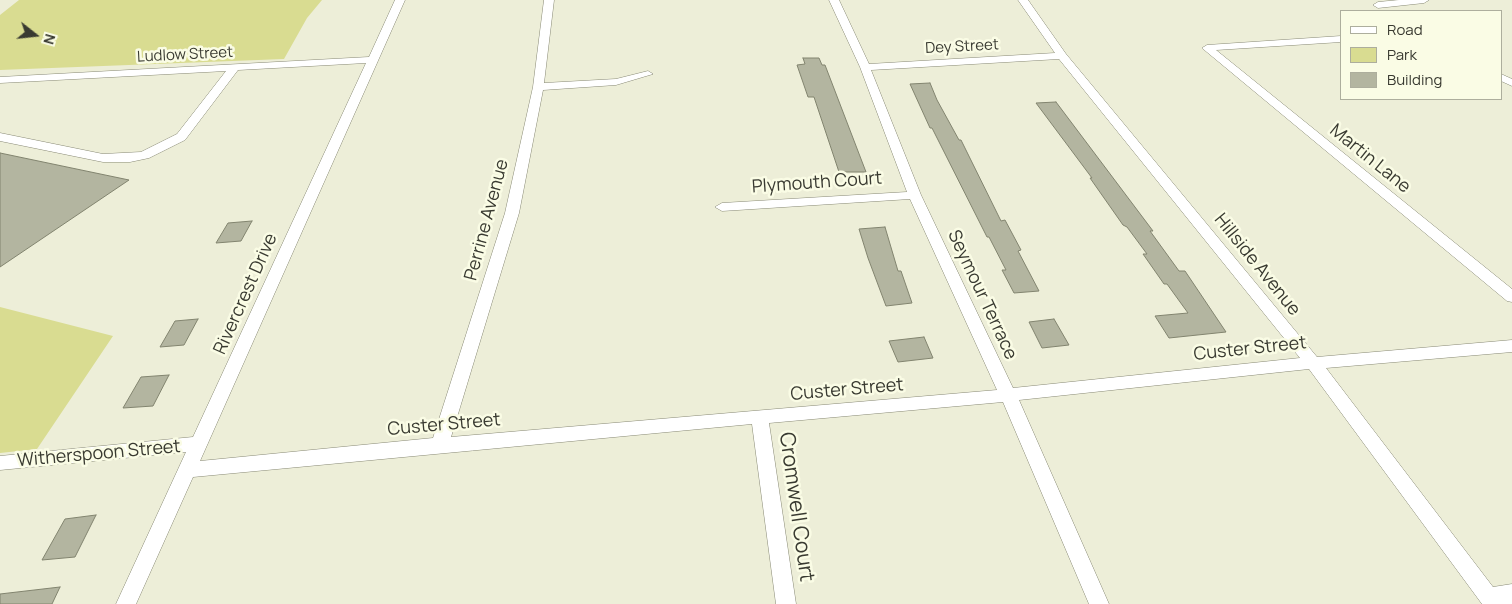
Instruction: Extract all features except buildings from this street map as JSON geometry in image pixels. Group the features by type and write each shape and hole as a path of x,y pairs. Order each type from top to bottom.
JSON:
{"street":[{"name":"Rivercrest Drive","path":"126,604 400,0"},
{"name":"Perrine Avenue","path":"440,446 512,213 538,87 549,0"},
{"name":"Seymour Terrace","path":"834,0 865,67 915,196 1008,395 1099,604"},
{"name":"Hillside Avenue","path":"1023,0 1062,56 1313,363 1492,601"},
{"path":"1374,2 1424,0"},
{"path":"1374,2 1388,10"},
{"name":"Martin Lane","path":"1340,39 1207,48 1512,297"},
{"name":"Dey Street","path":"865,67 1062,56"},
{"name":"Ludlow Street","path":"0,80 373,60"},
{"path":"0,137 103,158 130,158 145,155 181,137 234,67"},
{"path":"538,87 616,82 648,74"},
{"name":"Plymouth Court","path":"722,207 915,196"},
{"name":"Custer Street","path":"186,470 1008,395 1313,363 1512,346"},
{"name":"Cromwell Court","path":"760,417 786,604"},
{"name":"Witherspoon Street","path":"0,463 197,444"},
{"path":"1492,601 1512,594"}],"green space":[{"path":"19,0 322,0 307,18 284,59 0,70 0,15"},
{"path":"0,307 113,336 37,449 0,453"}]}
